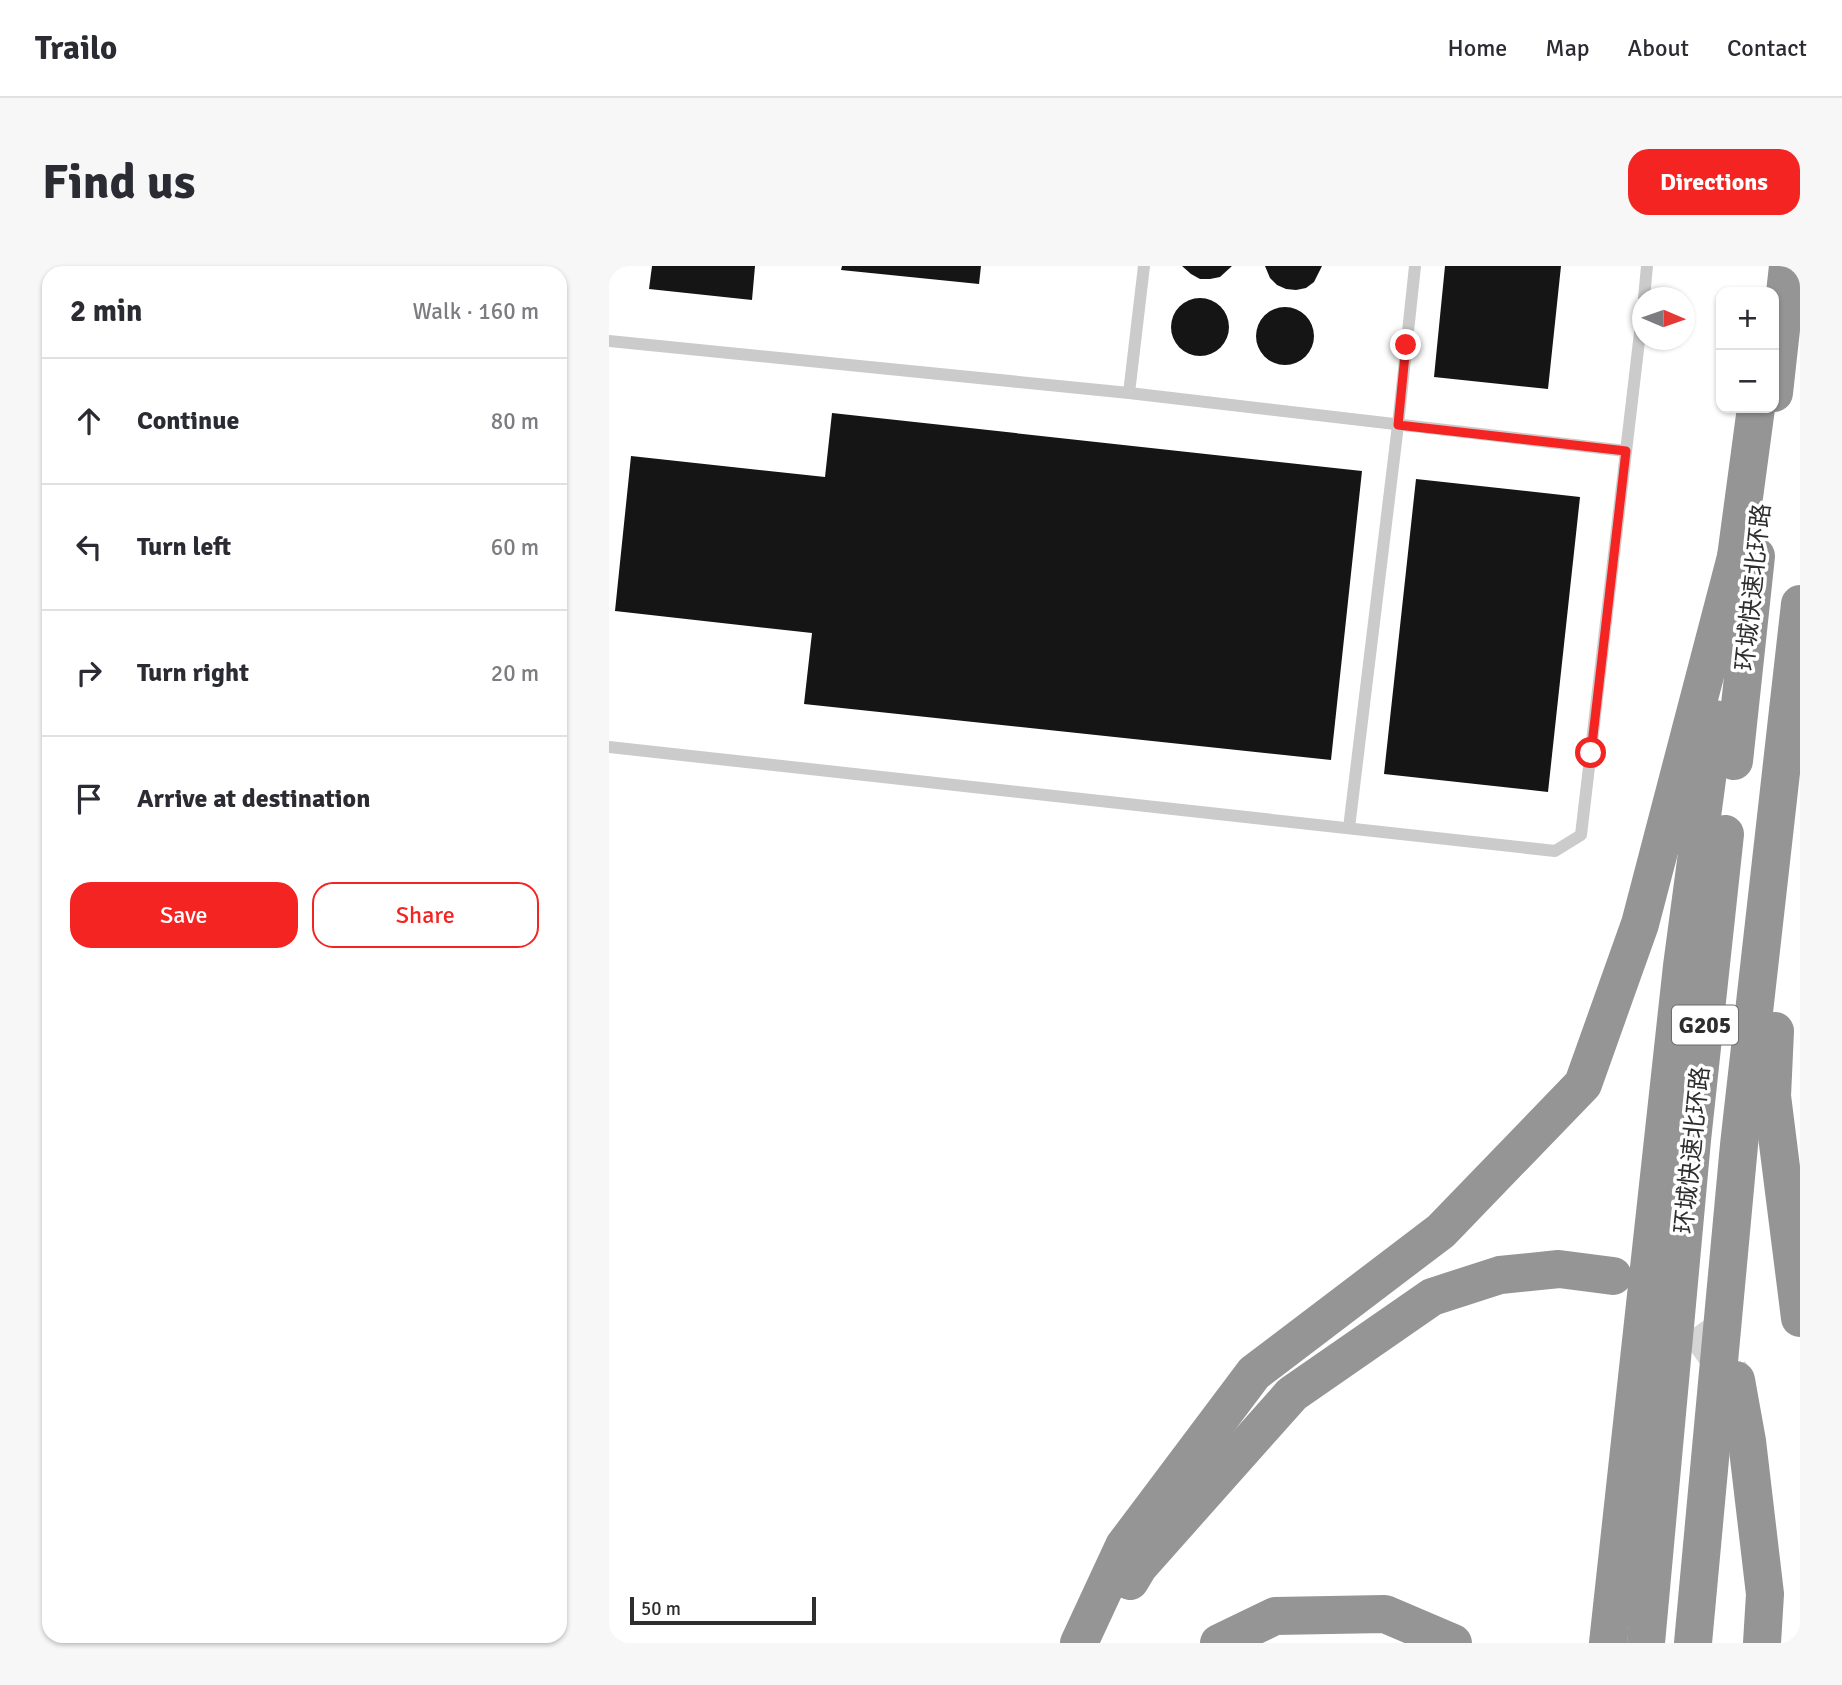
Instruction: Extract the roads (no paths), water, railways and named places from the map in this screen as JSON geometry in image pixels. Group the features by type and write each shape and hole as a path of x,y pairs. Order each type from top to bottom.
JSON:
{"highway":[{"path":"1773,287 1775,266"},
{"path":"1779,350 1788,266"},
{"path":"1608,1643 1682,966 1755,413"},
{"name":"环城快速北环路","path":"1646,1643 1692,1140 1771,413"},
{"path":"1079,1643 1124,1546 1254,1373 1441,1231 1583,1084 1640,923 1737,553"},
{"name":"环城快速北环路","path":"1693,1643 1739,1144 1800,604"},
{"path":"1790,695 1772,1096 1800,1318"},
{"path":"1091,1643 1139,1566 1292,1394 1432,1297 1500,1275 1559,1269 1613,1276"},
{"path":"1736,1380 1747,1441 1765,1594 1762,1643"},
{"path":"1219,1643 1275,1616 1385,1614 1453,1643"}],"lane":[{"path":"1129,393 1144,266"},
{"path":"1349,828 1415,266"},
{"path":"1645,287 1647,266"},
{"path":"609,341 1129,393 1626,451"},
{"path":"609,747 1555,851 1581,835 1638,350"}],"tunnel":[{"path":"1648,1296 1694,1323 1732,1376"}]}
